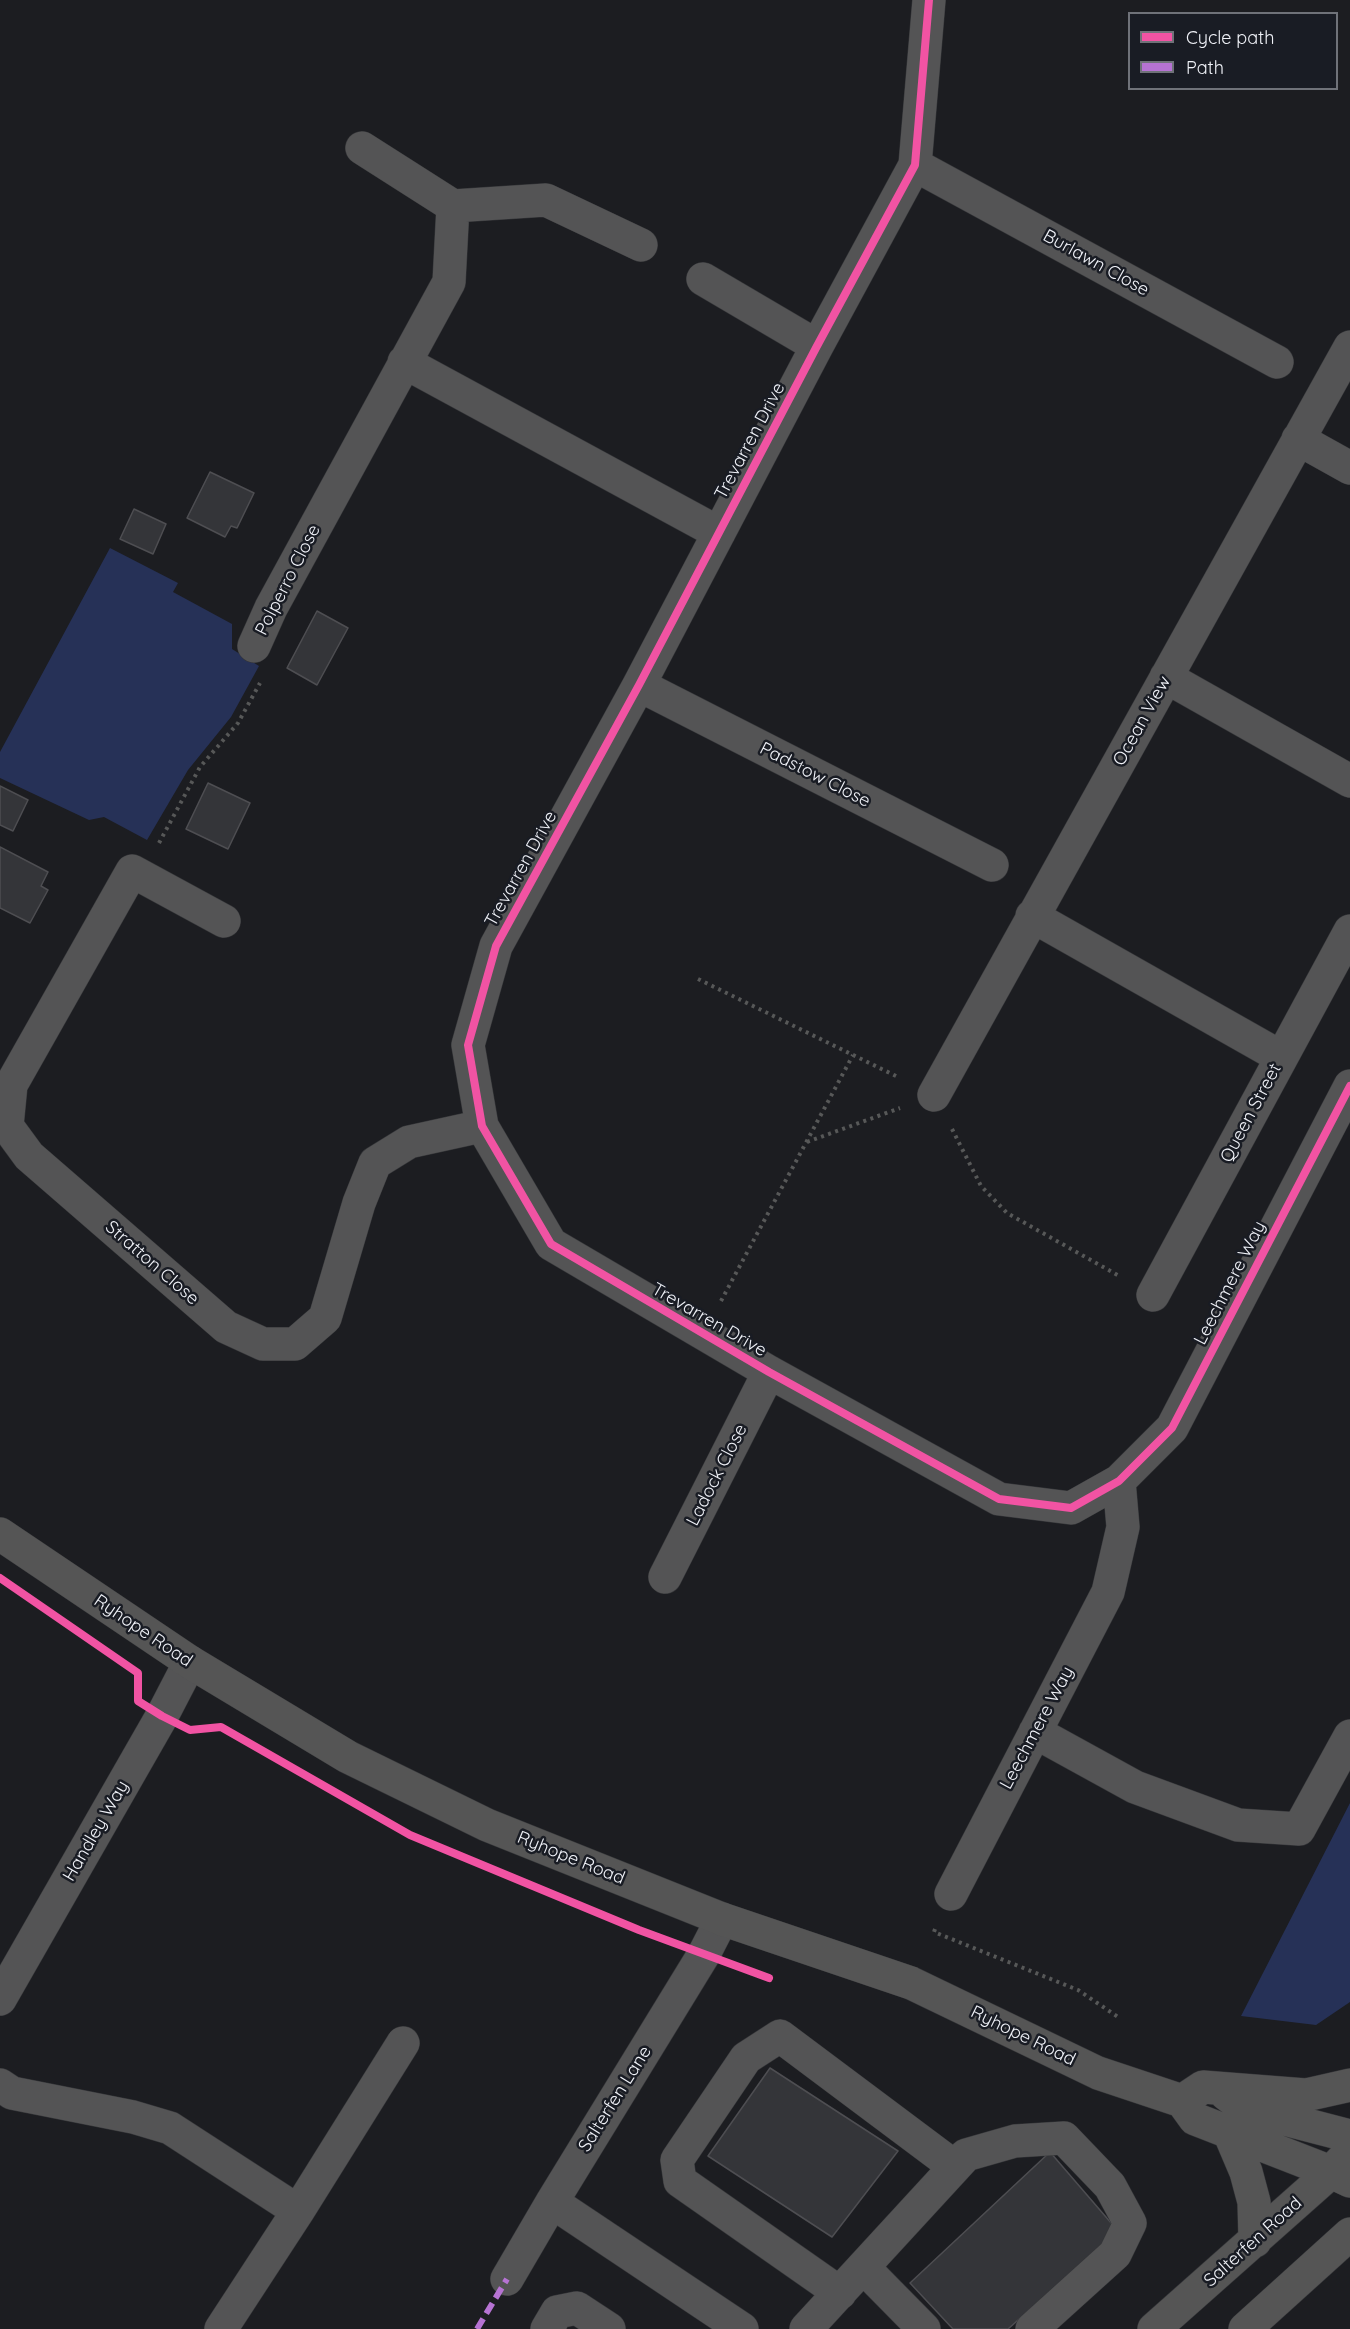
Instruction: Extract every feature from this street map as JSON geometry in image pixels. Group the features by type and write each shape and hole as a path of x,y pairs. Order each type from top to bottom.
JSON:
{"main road":[{"name":"Ryhope Road","path":"0,1534 190,1662 348,1757 487,1825 722,1918 911,1983 1098,2073 1182,2101 1196,2119 1229,2132 1344,2168"},
{"path":"1182,2101 1203,2087 1306,2095 1350,2085"},
{"path":"1217,2088 1246,2109 1350,2136"},
{"path":"1229,2132 1246,2172 1254,2202 1255,2241"},
{"name":"Salterfen Road","path":"1154,2329 1255,2241 1344,2168"},
{"path":"1245,2329 1268,2317 1350,2234"}],"street":[{"name":"Trevarren Drive","path":"929,0 915,165 639,685 496,946 468,1045 482,1126 551,1244 770,1372 999,1499 1071,1508 1119,1481"},
{"path":"362,148 453,206 546,200 641,245"},
{"name":"Burlawn Close","path":"915,165 1277,362"},
{"name":"Polperro Close","path":"254,646 271,608 449,282 453,206"},
{"path":"703,279 817,346"},
{"name":"Ocean View","path":"934,1095 1350,347"},
{"path":"404,362 719,533"},
{"path":"1298,439 1350,468"},
{"path":"1166,677 1350,782"},
{"name":"Padstow Close","path":"639,685 992,865"},
{"path":"132,871 224,921"},
{"name":"Stratton Close","path":"132,871 11,1085 7,1126 29,1156 226,1327 263,1344 295,1344 325,1318 359,1203 375,1163 409,1142 482,1126"},
{"path":"1032,916 1281,1057"},
{"name":"Queen Street","path":"1153,1295 1350,931"},
{"name":"Leechmere Way","path":"951,1894 1108,1592 1123,1527 1119,1481 1172,1428 1350,1086"},
{"name":"Ladock Close","path":"665,1577 770,1372"},
{"name":"Handley Way","path":"0,1999 162,1716 190,1662"},
{"path":"1035,1732 1136,1787 1238,1825 1299,1829 1350,1736"},
{"name":"Salterfen Lane","path":"507,2279 704,1954 722,1918"},
{"path":"840,2293 680,2181 677,2160 746,2058 780,2036 955,2167"},
{"path":"221,2329 403,2043"},
{"path":"0,2085 12,2093 133,2117 170,2128 298,2211"},
{"path":"806,2329 966,2155 1014,2141 1064,2138 1110,2186 1130,2223 1115,2254 1032,2329"},
{"path":"552,2202 742,2329"},
{"path":"863,2267 924,2329"},
{"path":"547,2329 557,2312 577,2308 609,2329"}],"path":[{"path":"698,979 934,1095 981,1186 1007,1213 1153,1295"},
{"path":"704,1334 853,1055"},
{"path":"807,1143 934,1095"},
{"path":"951,1894 934,1932 1078,1989 1118,2017"}],"shaded area":[{"path":"110,548 178,583 173,592 232,624 232,649 259,666 231,717 188,770 147,840 104,817 89,820 0,778 0,752"},
{"path":"1350,1803 1350,2002 1316,2025 1241,2016"}],"building":[{"path":"210,472 254,493 237,528 231,526 225,537 187,518"},
{"path":"134,509 166,524 153,554 120,539"},
{"path":"317,611 348,628 317,685 287,668"},
{"path":"208,783 250,803 228,849 186,829"},
{"path":"0,786 28,800 13,831 0,825"},
{"path":"0,847 48,872 41,886 48,890 30,923 0,908"},
{"path":"770,2068 898,2151 832,2237 708,2156"},
{"path":"1050,2152 1118,2231 1008,2329 953,2329 910,2283"}],"marked path":[{"path":"477,2329 507,2279"}],"cycle path":[{"path":"929,0 915,165 639,685 496,946 468,1045 482,1126 551,1244 769,1372 999,1499 1071,1508 1119,1481 1172,1428 1350,1086"},
{"path":"0,1578 138,1673 138,1701 162,1716 190,1730 221,1727 410,1835 639,1930 769,1978"}]}
